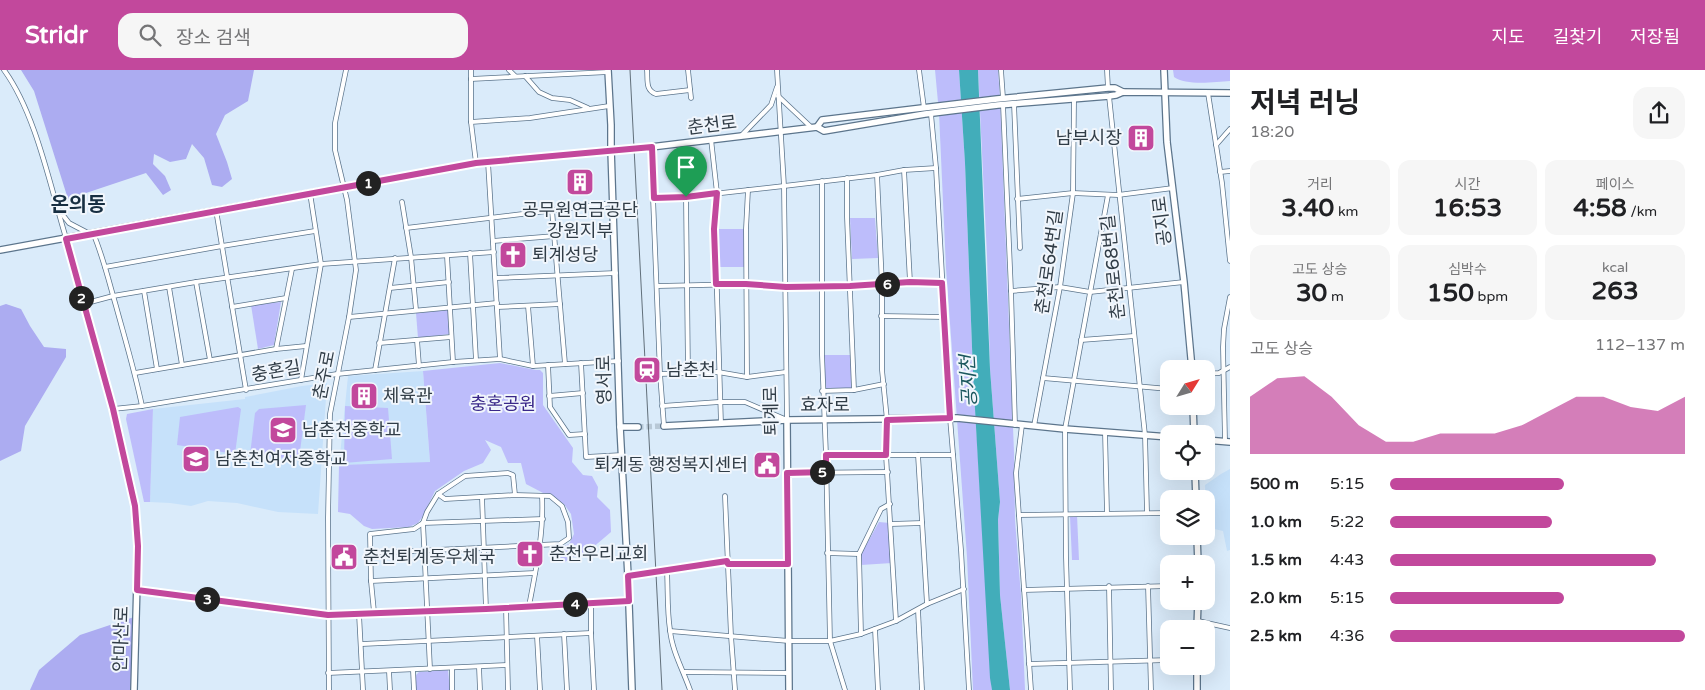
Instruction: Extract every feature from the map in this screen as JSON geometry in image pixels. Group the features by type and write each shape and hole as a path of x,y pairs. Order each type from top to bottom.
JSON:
{"street":[{"path":"4,70 24,102 66,239"},
{"name":"춘주로","path":"329,690 328,509 330,414 356,270 344,186 335,150 334,123 346,70"},
{"path":"471,70 471,122 476,163"},
{"path":"509,70 515,76"},
{"path":"647,70 648,89 651,92 656,94 690,90"},
{"path":"688,70 691,98"},
{"name":"퇴계로","path":"777,70 784,186 786,287 789,690"},
{"path":"919,70 924,108"},
{"path":"1001,70 1000,102 1010,247 1013,424 1160,436"},
{"path":"1107,70 1108,88"},
{"name":"공지로","path":"1164,70 1168,142 1191,360"},
{"path":"471,79 608,71"},
{"name":"영서로","path":"608,71 620,427 632,690"},
{"path":"525,76 539,92 552,98 570,100 588,108"},
{"path":"741,136 771,105 778,83"},
{"path":"939,110 1108,88 1115,88 1122,92 1230,93"},
{"path":"1000,102 1014,104 1074,100 1116,96 1122,92"},
{"path":"1208,93 1220,172 1230,260"},
{"path":"778,96 815,128"},
{"name":"춘천로68번길","path":"1108,96 1145,435 1147,512"},
{"name":"춘천로64번길","path":"1034,426 1060,287 1073,193 1074,100"},
{"path":"1014,104 1020,248"},
{"path":"471,122 530,118 609,106"},
{"name":"춘천로","path":"815,128 822,120 924,108 939,110"},
{"name":"춘천로","path":"0,250 488,161 652,147 815,128 824,131 931,114 939,110"},
{"path":"931,114 953,418 953,455 964,589 969,690"},
{"path":"1216,145 1230,129"},
{"path":"711,140 717,193 714,229 720,424"},
{"path":"652,147 660,374 664,426"},
{"path":"488,161 500,359"},
{"path":"654,198 686,197 877,175 904,170 936,168"},
{"path":"904,170 910,282"},
{"path":"1220,172 1230,171"},
{"path":"877,175 882,285 882,370 887,420 886,455 896,621"},
{"path":"847,178 854,390"},
{"path":"822,181 822,391 826,455 830,641 845,690"},
{"path":"1017,198 1073,193 1118,195 1173,188"},
{"path":"747,377 746,229 748,190"},
{"path":"300,380 320,264 310,193"},
{"path":"1070,690 1065,429 1108,195"},
{"path":"686,197 688,373"},
{"path":"402,202 412,257 412,285 416,310"},
{"path":"406,228 613,203"},
{"path":"56,206 70,223 92,233 105,267 135,373 142,406"},
{"path":"216,210 246,390"},
{"path":"552,210 565,364"},
{"path":"105,267 315,231"},
{"path":"493,241 554,236"},
{"name":"안마산로","path":"66,239 113,409 135,506 138,546 134,690"},
{"path":"83,304 113,296 320,264 494,252"},
{"path":"470,253 476,360"},
{"path":"447,256 453,362"},
{"path":"375,370 395,258"},
{"path":"276,349 292,269"},
{"path":"496,278 616,273"},
{"path":"196,282 210,360"},
{"path":"390,288 449,282"},
{"path":"658,286 746,284 786,287 882,285 910,282 942,283"},
{"path":"1011,291 1060,287 1090,292 1184,282"},
{"path":"169,287 182,365"},
{"path":"144,291 157,369"},
{"path":"1215,440 1228,441 1224,329 1230,297"},
{"path":"232,307 286,298"},
{"path":"349,317 472,305 528,306 560,304"},
{"path":"528,306 532,366"},
{"path":"881,316 945,317"},
{"path":"379,343 452,336"},
{"path":"1081,340 1134,336"},
{"path":"417,340 419,366"},
{"path":"135,373 276,349 306,346"},
{"name":"충혼길","path":"113,409 246,390 337,374 453,362 500,359 532,366 619,361"},
{"path":"581,363 586,457 622,455"},
{"path":"548,365 550,407 569,435 585,434"},
{"path":"1215,373 1230,366"},
{"path":"660,374 718,372 747,377 786,372"},
{"path":"1043,378 1073,382 1160,387"},
{"path":"822,391 854,390 884,384"},
{"path":"549,396 583,393"},
{"path":"662,406 745,402 787,420"},
{"name":"효자로","path":"664,426 787,420 953,418 1013,424"},
{"path":"1022,425 1016,473 1031,690"},
{"path":"620,427 638,427"},
{"path":"1105,432 1107,513"},
{"path":"826,455 953,455"},
{"path":"918,455 926,604"},
{"path":"787,473 888,472"},
{"path":"430,669 423,524 427,512 438,494 465,476 508,473 513,475 515,495"},
{"path":"371,553 540,546 560,544 568,538 568,522 562,506 550,496 515,495 445,499 438,494"},
{"path":"530,606 543,519 542,496"},
{"path":"725,496 735,690"},
{"path":"482,497 486,609"},
{"path":"861,634 859,554 881,509 890,504"},
{"path":"1019,515 1160,512"},
{"path":"374,612 370,534 414,529 423,524 543,519"},
{"path":"891,524 922,523"},
{"path":"827,553 859,554"},
{"path":"628,576 727,563 788,564"},
{"path":"666,571 670,632 680,666 690,690"},
{"path":"371,581 535,573"},
{"path":"1109,586 1111,690"},
{"path":"1148,586 1151,690"},
{"path":"1024,590 1160,586"},
{"path":"670,632 789,641 830,641 861,634 896,621 926,604 964,589"},
{"path":"137,590 328,615 629,601"},
{"path":"591,604 594,690"},
{"path":"506,608 508,690"},
{"path":"918,610 922,690"},
{"path":"359,614 363,690"},
{"path":"1215,625 1230,628"},
{"path":"875,629 878,690"},
{"path":"362,644 591,633"},
{"path":"564,634 567,690"},
{"path":"537,636 540,690"},
{"path":"1029,664 1160,660"},
{"path":"328,672 507,665"},
{"path":"479,667 480,690"},
{"path":"452,668 452,690"},
{"path":"413,670 414,690"},
{"path":"389,671 390,690"},
{"path":"684,672 789,673"},
{"path":"1197,675 1197,690"}],"shaded area":[{"path":"21,70 254,70 248,101 225,115 216,134 232,179 222,187 212,185 204,158 192,144 186,159 170,162 154,154 153,164 165,176 171,190 163,195 146,173 68,199 34,91"},
{"path":"959,70 978,70 990,369 1000,502 998,520 1000,595 1010,690 992,690 990,678"},
{"path":"6,304 21,309 44,347 66,349 66,357 25,426 21,451 0,461 0,306"},
{"path":"423,371 430,463 339,465 348,376"},
{"path":"327,383 318,514 278,512 237,503 208,501 191,506 150,502 153,409 245,399 245,397"},
{"path":"1230,469 1230,550 1227,551 1223,531 1215,529 1215,490 1205,490 1205,485 1215,480"},
{"path":"134,617 137,690 30,690 39,670 80,635"}],"green space":[{"path":"935,70 959,70 965,163 973,373 992,690 973,690 967,557 946,268 939,113"},
{"path":"978,70 998,70 1014,452 1015,520 1021,596 1025,690 1010,690 1000,595 998,520 1000,502 990,369 987,256"},
{"path":"1173,70 1230,70 1230,81 1186,82 1174,77"},
{"path":"850,218 875,218 878,258 852,259"},
{"path":"715,229 746,229 746,267 716,267"},
{"path":"281,302 274,345 258,349 251,305"},
{"path":"448,310 450,334 418,338 416,313"},
{"path":"822,355 852,355 854,390 822,391"},
{"name":"충혼공원","path":"500,363 540,370 543,373 543,405 573,448 572,462 583,475 592,476 598,487 597,497 610,510 611,532 584,555 572,557 563,563 559,562 560,558 557,556 559,548 569,544 574,534 571,514 564,504 526,484 521,463 508,463 501,447 485,440 491,450 483,463 464,471 435,491 418,523 409,527 372,529 364,526 350,514 338,512 339,465 430,462 423,371"},
{"path":"306,405 299,459 250,455 255,413 259,409"},
{"path":"345,406 388,408 392,459 344,463"},
{"path":"238,407 241,409 235,454 177,445 180,417"},
{"path":"153,409 150,502 144,502 126,419 127,414"},
{"path":"1077,515 1079,560 1072,560 1070,516"},
{"path":"879,522 890,523 892,563 861,565 860,556"},
{"path":"448,670 450,690 416,690 416,675 419,672"}],"tunnel":[{"path":"638,427 664,426"}],"railway":[{"path":"630,70 662,690"}],"place":[{"name":"남부시장","path":"1141,138"},
{"name":"공무원연금공단 강원지부","path":"580,182"},
{"name":"퇴계성당","path":"513,255"},
{"name":"남춘천","path":"647,370"},
{"name":"체육관","path":"364,396"},
{"name":"남춘천중학교","path":"283,430"},
{"name":"남춘천여자중학교","path":"196,459"},
{"name":"퇴계동 행정복지센터","path":"767,465"},
{"name":"춘천우리교회","path":"530,554"},
{"name":"춘천퇴계동우체국","path":"344,557"}],"district":[{"name":"온의동","path":"78,205"}],"route":[{"path":"652,147 654,198 686,197 717,193 714,229 716,284 786,287 882,285 910,282 942,283 950,418 887,420 886,455 826,455 826,472 787,473 788,564 728,564 727,561 628,576 629,601 486,609 328,615 137,590 138,546 135,506 113,409 66,239 476,163 611,149 652,147"}],"water label":[{"name":"공지천","path":"969,381"}]}
